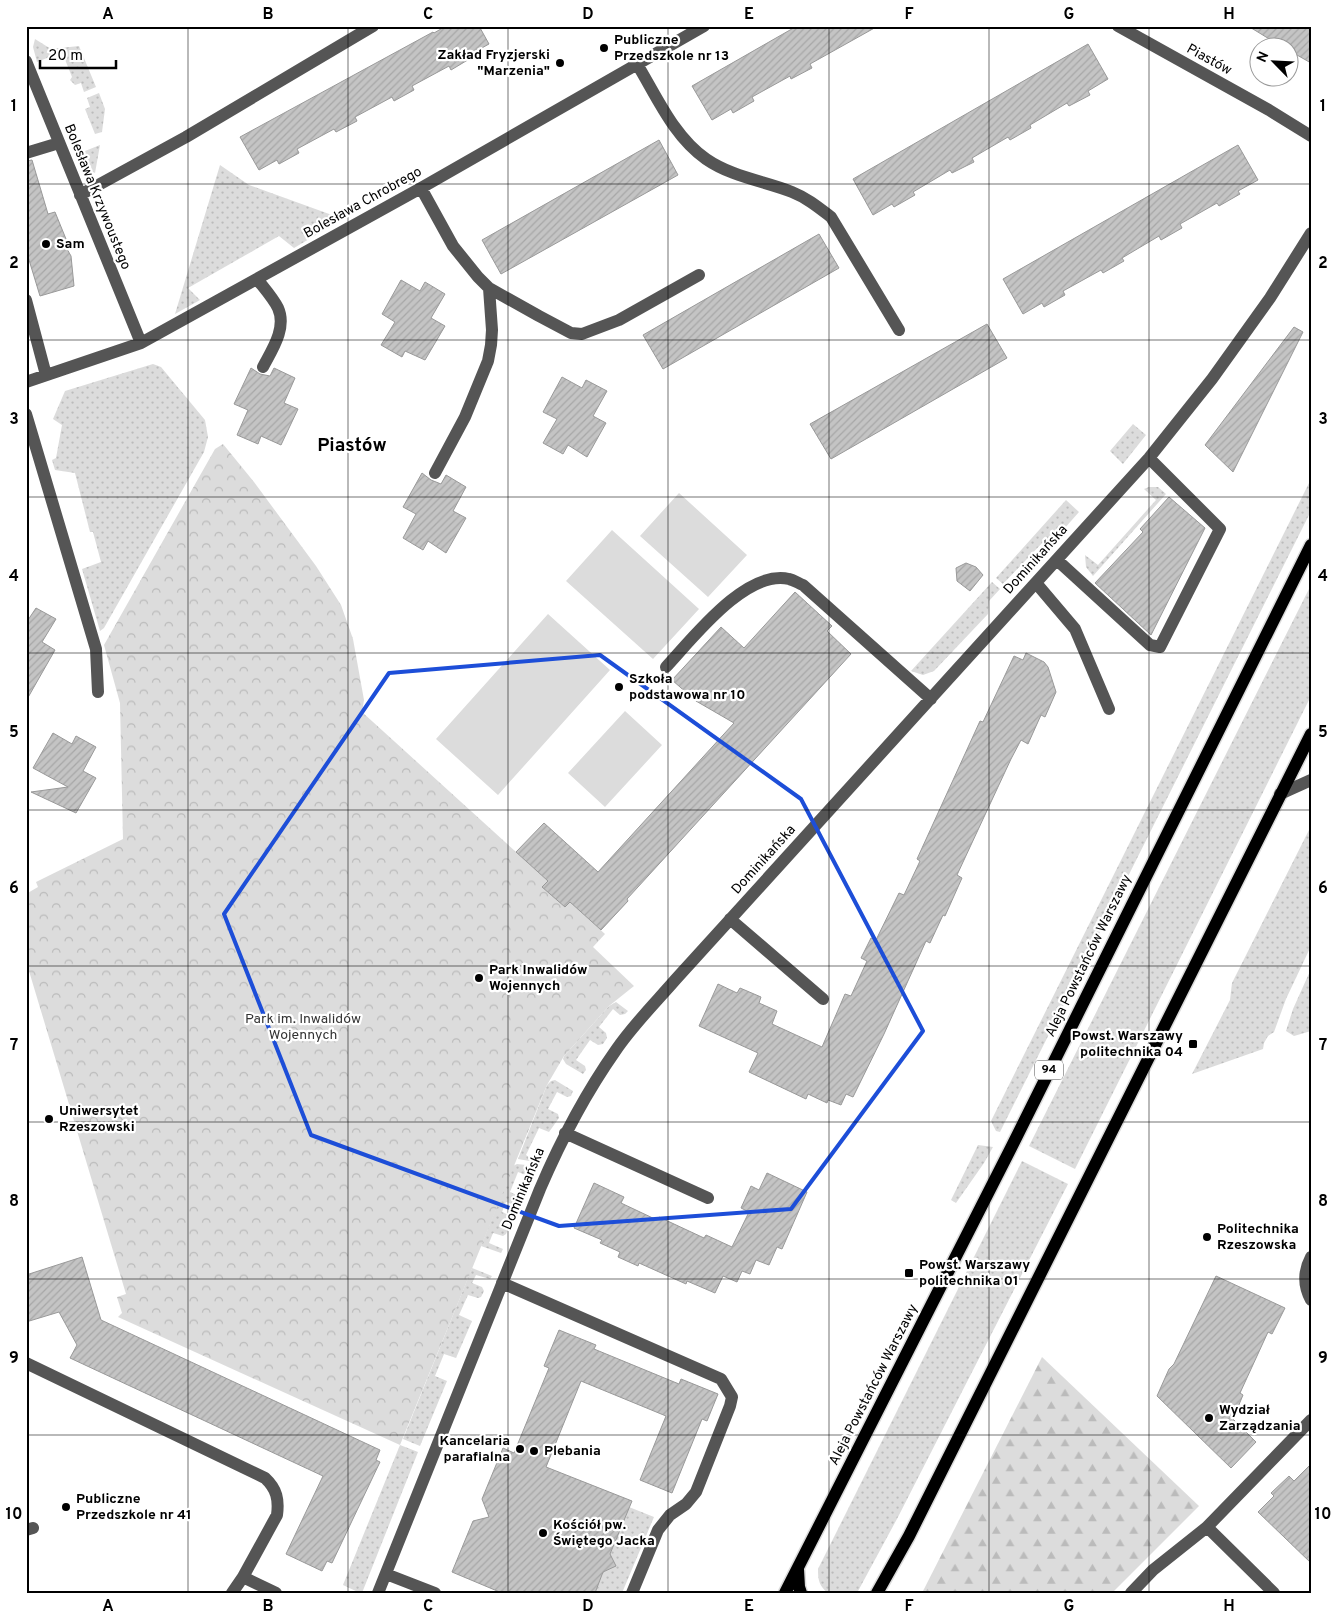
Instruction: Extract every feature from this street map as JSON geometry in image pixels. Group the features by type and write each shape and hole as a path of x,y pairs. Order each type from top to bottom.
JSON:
{"main road":[{"name":"Aleja Powstańców Warszawy","path":"785,1593 990,1189 1311,546"},
{"path":"877,1593 909,1536 1311,734"},
{"path":"798,1569 801,1593"}],"street":[{"path":"80,195 186,137 373,26"},
{"name":"Bolesława Chrobrego","path":"26,382 141,343 421,188 704,26"},
{"name":"Piastów","path":"1118,26 1269,110 1311,136"},
{"name":"Bolesława Krzywoustego","path":"26,61 141,343"},
{"path":"637,64 657,100 680,134 698,153 714,164 731,172 793,192 816,204 830,217 899,330"},
{"path":"26,153 59,143"},
{"path":"421,188 453,246 489,288 571,333 582,334 619,320 699,275"},
{"name":"Dominikańska","path":"378,1593 540,1188 565,1133 617,1048 730,918 1149,458 1212,379 1264,306 1311,233"},
{"path":"258,279 277,306 280,315 277,339 263,367"},
{"path":"435,473 465,417 488,361 492,330 489,288"},
{"path":"26,300 46,375"},
{"path":"26,414 96,649 98,692"},
{"path":"1057,560 1150,645 1160,647 1220,529 1149,458"},
{"path":"666,667 732,599 745,589 762,581 780,578 791,579 803,585 931,698"},
{"path":"1036,583 1075,629 1110,708"},
{"path":"1280,794 1311,780"},
{"path":"730,918 823,999"},
{"path":"565,1133 708,1198"},
{"path":"1311,1257 1306,1267 1304,1281 1311,1300"},
{"path":"502,1283 721,1379 732,1397 696,1492 686,1504 670,1515 658,1530 632,1593"},
{"path":"26,1363 265,1478 272,1484 277,1493 277,1515 232,1593"},
{"path":"1130,1593 1153,1570 1207,1527 1311,1420"},
{"path":"1207,1527 1274,1593"},
{"path":"386,1574 435,1593"},
{"path":"243,1576 276,1593"}],"highlighted area":[{"path":"600,655 801,799 923,1031 791,1209 559,1226 311,1135 224,914 389,673"}],"green space":[{"path":"35,39 51,49 79,46 96,87 84,92 81,83 75,85 70,80 72,77 62,52 37,62 33,47"},
{"path":"99,93 105,109 102,132 95,134 85,109 90,107 87,98"},
{"path":"100,145 95,173 84,168 75,155"},
{"path":"220,165 249,185 343,219 294,248 279,236 188,288 200,300 175,314"},
{"path":"153,364 161,367 205,420 208,437 204,452 104,628 100,631 82,569 101,562 93,532 90,532 75,473 55,470 52,460 56,458 62,425 53,419 65,391"},
{"path":"1133,424 1146,435 1123,464 1110,451"},
{"name":"Park im. Inwalidów Wojennych","path":"223,444 254,482 316,566 341,605 353,639 364,700 362,712 548,881 543,887 565,907 570,902 605,934 593,947 634,986 609,1006 564,1056 547,1085 400,1445 118,1317 122,1313 117,1297 126,1294 26,961 26,894 38,887 36,882 123,839 120,703 104,645 215,449"},
{"path":"1311,479 1311,511 1000,1132 996,1131 991,1121"},
{"path":"1158,487 1166,494 1093,576 1086,567 1085,555 1098,565 1156,500 1144,489"},
{"path":"679,493 747,555 708,597 640,536"},
{"path":"1066,500 1079,512 1056,538 1045,540 1003,584 996,578"},
{"path":"612,530 699,609 653,659 566,581"},
{"path":"992,582 1000,589 989,601 988,614 934,671 923,675 911,671"},
{"path":"1311,585 1311,696 1075,1169 1029,1146"},
{"path":"548,614 610,670 498,795 436,739"},
{"path":"625,711 662,745 605,807 568,773"},
{"path":"1311,826 1311,946 1286,999 1274,1032 1268,1036 1263,1049 1192,1074 1230,1000 1232,983"},
{"path":"1311,969 1311,1031 1294,1036 1286,1031 1293,1009"},
{"path":"616,1002 628,1011 620,1015 613,1009 599,1027 606,1033 607,1038 603,1044 598,1045 590,1040 576,1060 585,1066 586,1070 583,1074 566,1064 563,1059 564,1056 609,1006"},
{"path":"555,1080 573,1091 571,1096 567,1097 557,1092 548,1109 558,1114 559,1118 549,1132 539,1128 526,1155 535,1162 518,1159 547,1085"},
{"path":"978,1145 993,1147 956,1203 951,1200"},
{"path":"1022,1161 1068,1184 898,1517 857,1593 828,1593 820,1582 818,1569"},
{"path":"517,1164 535,1166 531,1175 528,1176 518,1172 510,1192 519,1196 521,1200 519,1204 515,1205 506,1202 502,1212 511,1216 512,1220 506,1234 503,1236 493,1233 489,1243 503,1249 501,1253 481,1246 513,1166"},
{"path":"472,1268 492,1276 490,1279 476,1275 472,1283 482,1287 484,1291 481,1297 478,1298 468,1295 459,1315 472,1321 456,1358 444,1354 435,1376 447,1381 420,1446 403,1439"},
{"path":"1042,1357 1199,1506 1112,1593 922,1593"},
{"path":"400,1445 418,1452 362,1593 360,1593 343,1585"},
{"path":"629,1507 654,1517 622,1593 595,1593 603,1572 611,1568 610,1554"}],"building":[{"path":"446,26 479,26 489,44 469,55 471,58 451,70 449,66 412,86 414,90 394,101 392,97 355,117 357,121 336,132 334,129 297,149 299,153 279,164 277,160 259,170 240,137"},
{"path":"797,26 878,26 810,64 812,68 791,79 790,76 752,97 754,101 733,113 731,109 712,120 692,86"},
{"path":"1248,26 1311,26 1311,63 1300,57 1300,38 1268,38"},
{"path":"1088,44 1108,79 1088,91 1090,95 1069,106 1067,103 1030,125 1031,128 1010,140 1008,137 972,158 974,162 952,173 950,170 913,192 915,195 894,207 892,204 873,215 853,179"},
{"path":"659,140 678,175 501,274 482,240"},
{"path":"1238,145 1258,180 1238,191 1240,194 1219,206 1217,203 1180,224 1182,228 1161,240 1159,236 1122,258 1124,261 1103,273 1101,270 1063,291 1065,295 1044,307 1042,303 1023,314 1003,279"},
{"name":"Sam","path":"32,160 48,214 55,212 66,239 67,249 71,256 74,286 40,296 26,250 26,161"},
{"path":"819,234 839,268 663,369 643,335"},
{"path":"401,280 420,291 425,282 445,294 431,318 445,326 425,360 405,351 402,357 381,345 395,322 382,314"},
{"path":"987,324 1007,358 831,459 810,424"},
{"path":"1294,327 1303,332 1233,472 1205,445"},
{"path":"251,368 260,374 270,376 274,368 295,378 284,403 298,409 281,445 261,436 258,444 237,435 248,410 234,404"},
{"path":"562,377 582,388 586,380 607,391 593,416 606,423 587,457 568,445 563,454 543,443 557,419 543,412"},
{"path":"422,473 431,480 441,484 446,475 466,487 453,511 466,518 446,553 428,541 423,550 403,538 416,514 403,507"},
{"path":"1169,497 1205,528 1151,635 1095,583 1143,532 1140,529"},
{"path":"966,563 976,567 983,575 970,591 957,581 956,568"},
{"path":"795,592 832,626 827,631 851,654 627,899 628,901 601,930 570,902 565,907 542,887 548,881 516,852 544,823 598,872 734,723 696,701 672,680 721,627 744,648"},
{"path":"36,608 56,619 42,642 55,650 26,701 26,623"},
{"path":"1026,653 1044,662 1048,667 1056,692 1045,717 1041,715 1028,744 1021,740 1011,759 957,875 962,878 945,916 943,915 930,943 926,941 853,1097 846,1094 841,1105 828,1100 827,1103 808,1094 806,1099 749,1072 758,1053 699,1026 718,984 737,993 740,988 761,997 759,1003 777,1011 772,1024 822,1047 845,994 851,996 867,961 861,958 871,938 876,940 899,893 904,895 920,861 917,859 980,721 983,722 1014,656 1023,660"},
{"path":"53,733 72,744 76,736 96,747 83,771 96,778 76,813 31,792 68,787 33,768"},
{"path":"767,1173 807,1192 782,1249 777,1247 769,1265 756,1260 750,1274 742,1271 737,1282 723,1276 715,1293 687,1281 686,1284 639,1263 638,1266 618,1257 620,1252 600,1243 602,1240 574,1228 594,1183 624,1197 621,1203 657,1220 659,1217 704,1238 706,1235 732,1247 749,1212 741,1208 751,1186 759,1190"},
{"path":"82,1257 101,1320 380,1450 376,1460 380,1462 332,1563 327,1561 322,1571 286,1554 323,1476 70,1358 77,1345 59,1312 26,1322 26,1275"},
{"name":"Wydział Zarządzania","path":"1216,1276 1285,1308 1272,1334 1268,1332 1240,1393 1243,1395 1233,1419 1256,1442 1231,1468 1157,1396"},
{"path":"559,1330 596,1345 594,1349 679,1384 681,1379 718,1394 707,1421 702,1419 672,1493 640,1480 666,1416 581,1381 546,1467 632,1501 610,1554 616,1566 603,1572 595,1593 502,1593 452,1572 473,1521 489,1517 482,1499 503,1448 514,1453 549,1368 544,1366"},
{"path":"1311,1464 1311,1563 1258,1512 1274,1496 1271,1493 1289,1476 1294,1481"}],"place":[{"name":"Publiczne Przedszkole nr 13","path":"604,48"},
{"name":"Zakład Fryzjerski \"Marzenia\"","path":"560,63"},
{"name":"Sam","path":"46,244"},
{"name":"Szkoła podstawowa nr 10","path":"619,687"},
{"name":"Park Inwalidów Wojennych","path":"479,978"},
{"name":"Powst. Warszawy politechnika 04","path":"1193,1044"},
{"name":"Uniwersytet Rzeszowski","path":"49,1119"},
{"name":"Politechnika Rzeszowska","path":"1207,1237"},
{"name":"Powst. Warszawy politechnika 01","path":"909,1273"},
{"name":"Wydział Zarządzania","path":"1209,1418"},
{"name":"Kancelaria parafialna","path":"520,1449"},
{"name":"Plebania","path":"534,1451"},
{"name":"Publiczne Przedszkole nr 41","path":"66,1507"},
{"name":"Kościół pw. Świętego Jacka","path":"543,1533"}],"district":[{"name":"Piastów","path":"352,446"}]}
